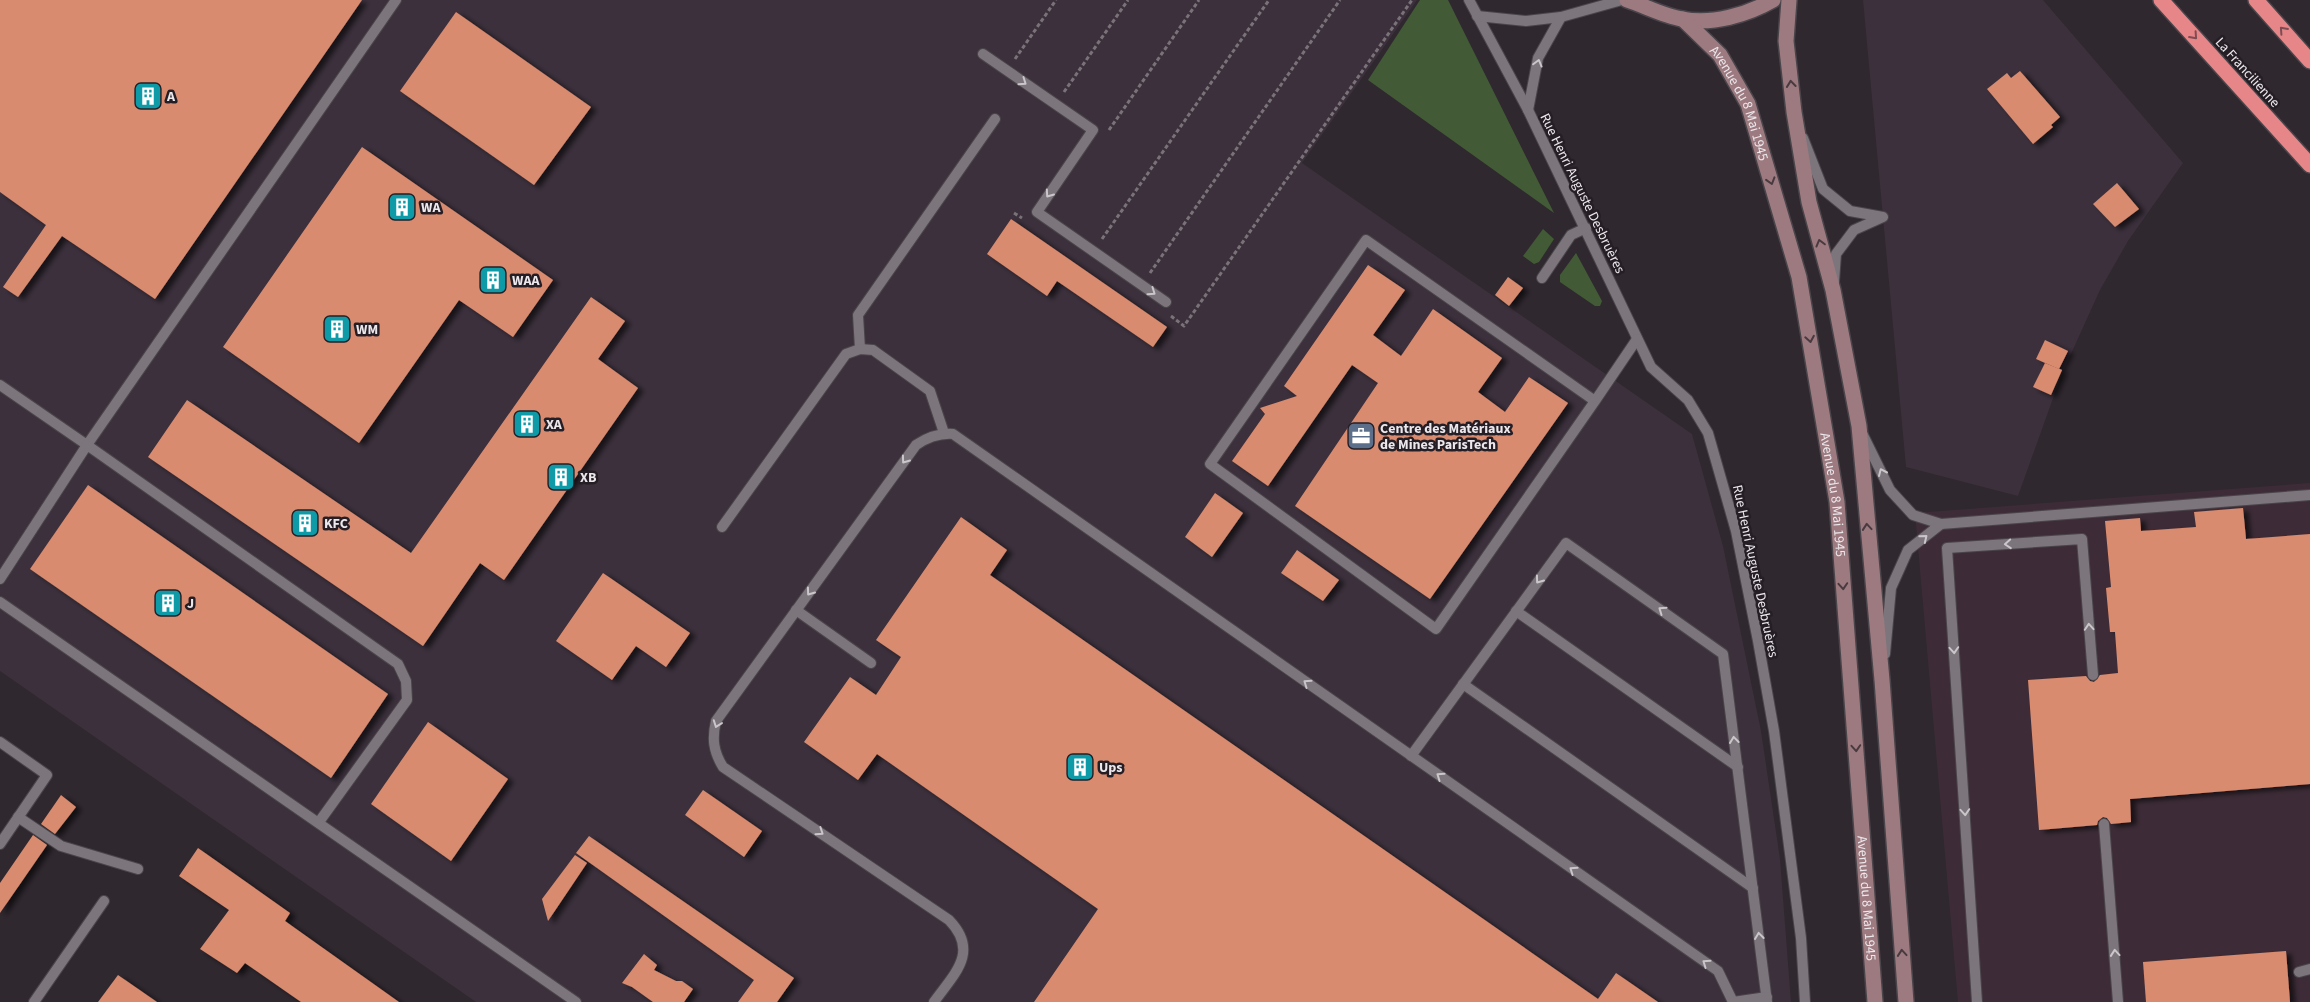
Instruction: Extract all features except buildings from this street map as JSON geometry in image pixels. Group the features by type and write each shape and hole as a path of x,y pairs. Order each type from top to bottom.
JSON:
{"highway":[{"name":"La Francilienne","path":"2161,0 2310,165"},
{"path":"2256,0 2310,61"}],"main road":[{"name":"Avenue du 8 Mai 1945","path":"1627,0 1682,19 1720,19 1758,9 1772,0"},
{"path":"1789,0 1786,41 1794,112 1809,202 1833,290 1859,426 1882,680 1906,1002"},
{"name":"Avenue du 8 Mai 1945","path":"1682,19 1720,55 1748,104 1799,277 1836,502 1875,1002"}],"lane":[{"path":"0,579 87,445 396,0"},
{"name":"Rue Henri Auguste Desbruères","path":"1469,0 1528,110 1651,367 1688,400 1700,416 1708,433 1736,530 1774,731 1800,938 1805,1002"},
{"path":"1477,16 1526,20 1561,17 1622,0"},
{"path":"1528,110 1538,58 1561,17"},
{"path":"983,54 1093,130 1037,212 1166,302"},
{"path":"1794,112 1823,189 1850,211 1883,217 1854,230 1836,254 1833,290"},
{"path":"860,349 858,315 995,120"},
{"path":"1542,278 1571,235 1586,228"},
{"path":"1595,401 1366,240 1210,464 1436,629 1595,401 1637,339"},
{"path":"722,527 846,354 860,349 873,350 930,391 944,433"},
{"path":"0,385 398,664 406,681 407,700 319,822"},
{"path":"1859,426 1890,490 1913,515 1942,524 2310,495"},
{"path":"934,1002 962,964 963,941 958,929 949,920 723,767 717,757 714,733 716,721 916,445 925,439 944,433 953,434 1411,756 1718,971 1733,1002 1767,1000 1724,654 1566,543 1411,756"},
{"path":"1882,680 1891,588 1908,550 1942,524"},
{"path":"1977,1002 1947,548 2082,539 2093,675"},
{"path":"0,602 576,1002"},
{"path":"796,610 871,663"},
{"path":"1516,611 1738,767"},
{"path":"1463,684 1753,888"},
{"path":"0,742 47,775 0,844"},
{"path":"18,817 61,846 138,869"},
{"path":"2104,824 2118,1002"},
{"path":"34,1002 104,901"},
{"path":"2299,972 2310,969"}],"path":[{"path":"1056,104 1128,0"},
{"path":"1106,133 1199,0"},
{"path":"1094,252 1269,0"},
{"path":"1141,285 1340,0"},
{"path":"1168,319 1170,316 1184,326 1412,0"},
{"path":"1014,212 1026,221"}],"shaded area":[{"path":"0,0 1417,0 1302,163 1692,434 1723,546 1761,731 1780,859 1791,1002 476,1002 0,671"},
{"path":"1863,0 2043,0 2183,163 2128,241 2100,290 2061,376 2018,496 1906,467"},
{"path":"2310,483 2310,1002 1958,1002 1915,513"}],"green space":[{"path":"1420,0 1448,0 1554,213 1368,80"},
{"path":"1543,229 1554,239 1539,262 1534,264 1523,256"},
{"path":"1576,253 1602,301 1600,306 1595,306 1560,282 1560,275"}],"place":[{"name":"A","path":"148,96"},
{"name":"WA","path":"402,207"},
{"name":"WAA","path":"493,280"},
{"name":"WM","path":"337,329"},
{"name":"XA","path":"527,424"},
{"name":"Centre des Matériaux de Mines ParisTech","path":"1361,436"},
{"name":"XB","path":"561,477"},
{"name":"KFC","path":"305,523"},
{"name":"J","path":"168,603"},
{"name":"Ups","path":"1080,767"}]}
